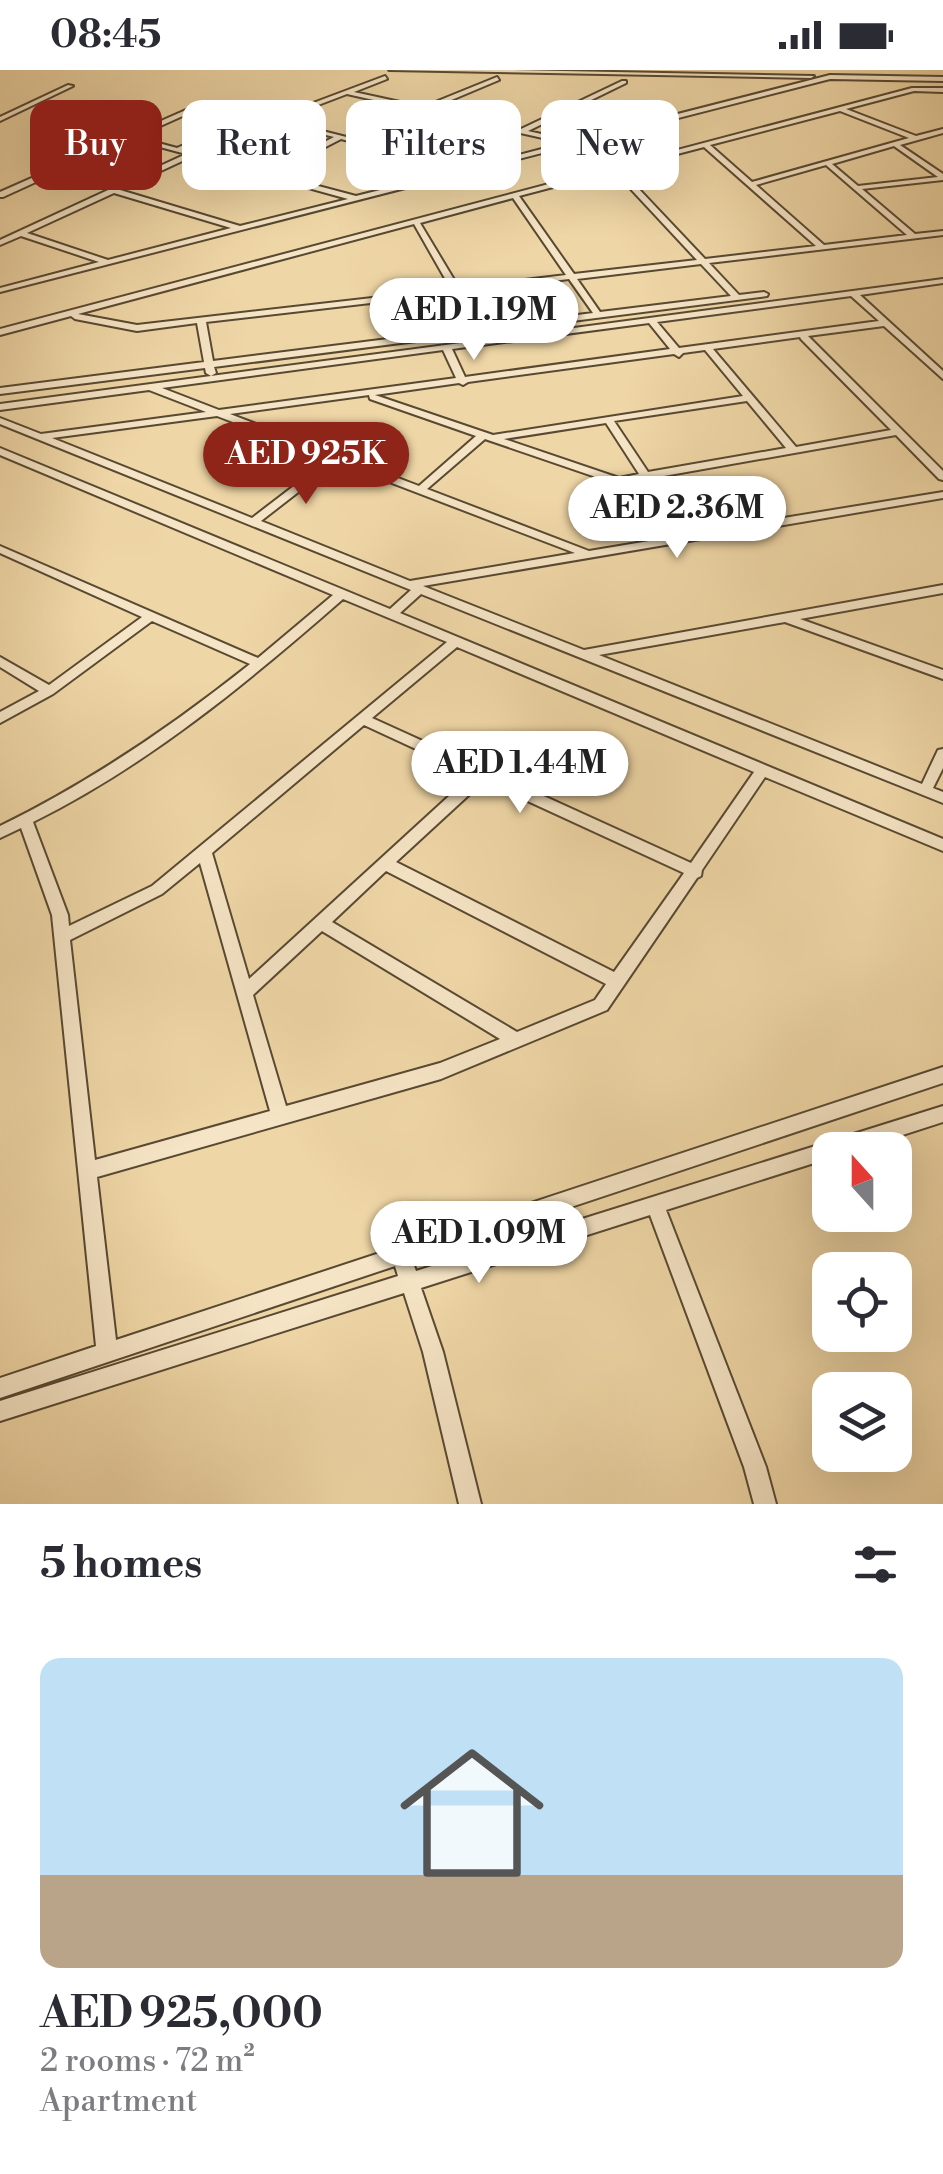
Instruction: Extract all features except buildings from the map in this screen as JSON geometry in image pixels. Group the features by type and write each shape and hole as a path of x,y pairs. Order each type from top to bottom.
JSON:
{"street":[{"path":"392,70 832,73 943,79"},
{"path":"679,116 812,82 832,73"},
{"path":"325,100 384,78"},
{"path":"446,100 498,79"},
{"path":"522,131 624,82"},
{"path":"812,82 943,90"},
{"path":"0,119 70,86"},
{"path":"679,152 914,90"},
{"path":"346,92 383,100"},
{"path":"840,109 916,138"},
{"path":"522,131 541,135"},
{"path":"751,184 943,131"},
{"path":"326,133 346,139"},
{"path":"326,144 340,137"},
{"path":"895,144 943,178"},
{"path":"706,145 822,247"},
{"path":"162,146 182,151"},
{"path":"177,150 182,148"},
{"path":"827,163 913,236"},
{"path":"856,188 943,178"},
{"path":"0,195 30,182"},
{"path":"0,332 541,189"},
{"path":"0,243 113,190 241,230"},
{"path":"325,190 358,199"},
{"path":"0,290 393,190"},
{"path":"636,190 738,298"},
{"path":"515,196 598,315"},
{"path":"416,222 456,290"},
{"path":"19,233 110,264"},
{"path":"69,314 136,328 943,233"},
{"path":"0,390 943,272"},
{"path":"0,407 943,281"},
{"path":"852,292 941,371"},
{"path":"391,298 410,339"},
{"path":"650,319 678,354"},
{"path":"201,320 213,378"},
{"path":"40,437 884,324"},
{"path":"804,336 943,477"},
{"path":"446,347 463,382"},
{"path":"709,350 794,450"},
{"path":"149,387 588,555"},
{"path":"367,395 754,527"},
{"path":"419,491 488,436 747,398"},
{"path":"608,419 645,476"},
{"path":"0,422 943,798"},
{"path":"619,481 898,432"},
{"path":"0,451 943,845"},
{"path":"252,523 335,460"},
{"path":"392,615 412,588 941,497"},
{"path":"0,549 260,664"},
{"path":"584,654 943,589"},
{"path":"0,832 154,746 260,664 340,594"},
{"path":"0,718 49,691 152,616"},
{"path":"784,618 943,675"},
{"path":"62,937 156,890 455,642"},
{"path":"0,662 49,691"},
{"path":"362,719 696,872"},
{"path":"925,792 943,754"},
{"path":"87,1170 441,1071 601,1005 696,872 762,770"},
{"path":"245,992 482,774"},
{"path":"26,820 60,915 107,1352"},
{"path":"204,850 280,1116"},
{"path":"384,864 618,982"},
{"path":"320,924 516,1040"},
{"path":"0,1388 943,1075"},
{"path":"0,1411 943,1114"},
{"path":"655,1205 755,1467 764,1504"},
{"path":"401,1255 433,1352 470,1504"}]}
